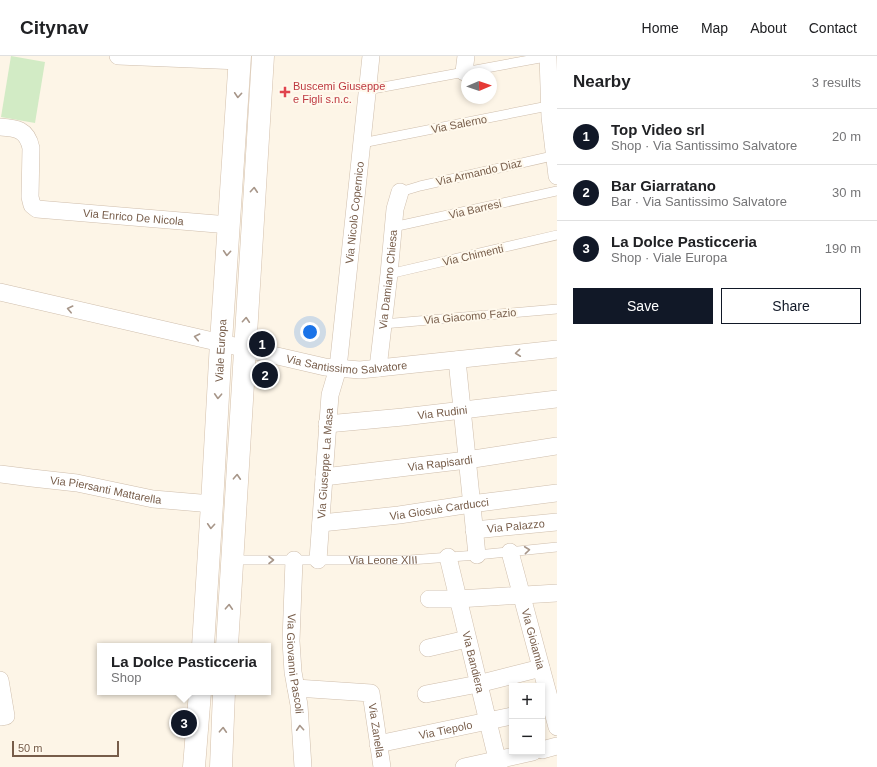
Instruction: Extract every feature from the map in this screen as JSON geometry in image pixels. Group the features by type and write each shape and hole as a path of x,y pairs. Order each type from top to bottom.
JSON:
{"street":[{"path":"118,56 240,59"},
{"name":"Viale Europa","path":"227,643 263,56"},
{"name":"Via Nicolò Copernico","path":"338,368 371,56"},
{"path":"549,56 557,176"},
{"name":"Viale Europa","path":"203,643 240,59"},
{"name":"Via Enrico De Nicola","path":"0,127 17,129 23,132 30,142 30,197 32,205 37,209 229,225"},
{"name":"Via Damiano Chiesa","path":"378,368 395,209 400,192"},
{"name":"Via Santissimo Salvatore","path":"0,292 326,367 360,370 557,348"},
{"path":"457,360 476,555"},
{"name":"Via Giuseppe La Masa","path":"318,560 330,395 338,368"},
{"name":"Via Rudini","path":"327,424 462,411 557,399"},
{"name":"Via Rapisardi","path":"324,477 467,460 557,446"},
{"name":"Via Piersanti Mattarella","path":"0,474 77,483 153,499 212,504"},
{"name":"Via Giosuè Carducci","path":"321,523 399,515 557,493"},
{"name":"Via Palazzo","path":"474,530 557,522"},
{"name":"Via Gioiamia","path":"510,552 550,707 557,727"},
{"name":"Via Bandiera","path":"448,557 498,764"},
{"name":"Via Leone XIII","path":"209,558 232,560"},
{"name":"Via Giovanni Pascoli","path":"294,560 291,641 299,705 303,767"},
{"path":"429,599 458,599 557,593"},
{"path":"428,648 467,639"},
{"path":"426,694 478,684 541,668"},
{"path":"0,680 3,716"},
{"name":"Via Zanella","path":"296,688 370,693 382,767"},
{"path":"194,767 200,695"},
{"path":"221,767 224,695"},
{"name":"Via Tiepolo","path":"378,744 509,717"},
{"path":"545,749 557,746"},
{"path":"464,767 498,764 524,755"}],"lane":[{"path":"367,90 465,64 549,56"},
{"name":"Via Salerno","path":"362,143 553,105"},
{"name":"Via Armando Diaz","path":"400,192 420,186 556,155"},
{"name":"Via Barresi","path":"393,227 557,191"},
{"name":"Via Chimenti","path":"389,274 557,235"},
{"name":"Via Giacomo Fazio","path":"383,324 557,309"},
{"name":"Via Leone XIII","path":"232,560 410,560 557,547"}],"green space":[{"path":"11,56 45,62 35,123 1,117"}],"place":[{"name":"Buscemi Giuseppe e Figli s.n.c.","path":"285,92"},
{"name":"Top Video srl","path":"262,344"},
{"name":"Bar Giarratano","path":"265,375"},
{"name":"La Dolce Pasticceria","path":"184,723"}]}
